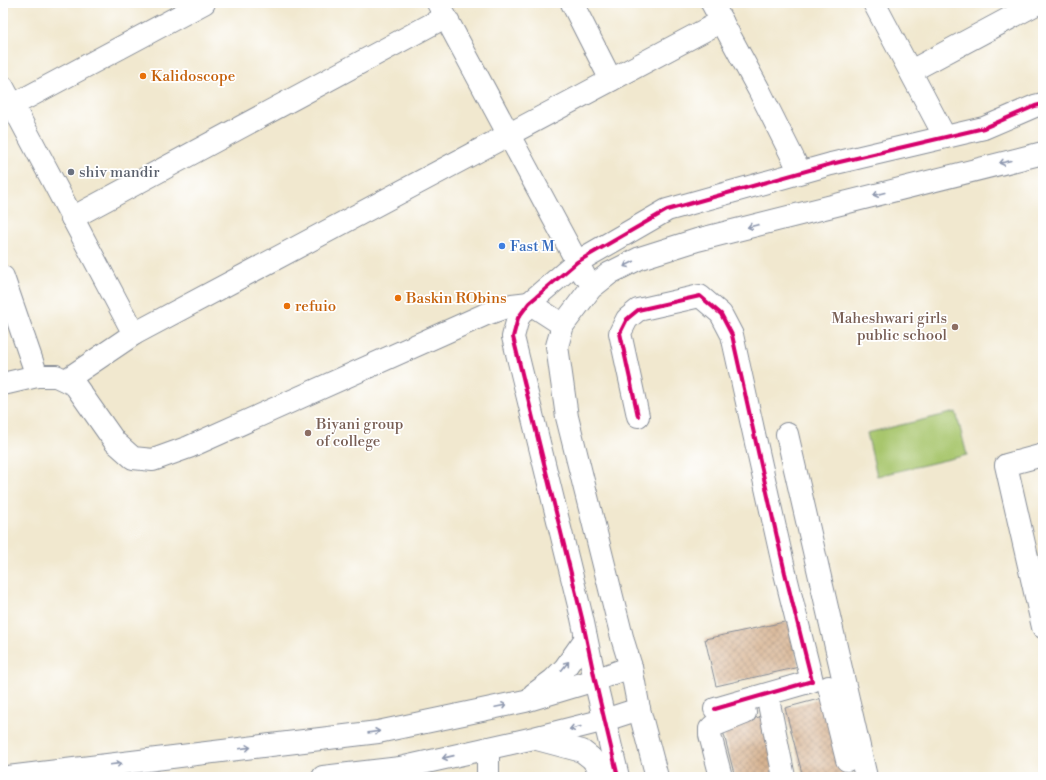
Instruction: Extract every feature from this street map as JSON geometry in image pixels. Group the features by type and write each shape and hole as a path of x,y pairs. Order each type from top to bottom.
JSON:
{"street":[{"path":"134,334 8,96 204,3"},
{"path":"572,3 611,80"},
{"path":"874,3 945,137"},
{"path":"911,71 1038,3"},
{"path":"72,218 442,10 591,288"},
{"path":"66,380 134,334 611,80 717,12 759,90 800,172"},
{"path":"618,777 513,337 518,318 528,303 577,262 667,210 800,172 984,128 1040,102"},
{"path":"657,777 639,709 631,667 621,633 567,417 556,346 563,325 591,288 610,273 640,258 697,240 1043,153"},
{"path":"3,277 37,376"},
{"path":"638,416 620,333 627,319 638,310 700,296 721,314 732,335 785,573 832,681 866,777"},
{"path":"3,384 37,376 56,376 66,380 75,385 115,442 132,458 153,460 189,447 484,315 512,305 528,303 563,325"},
{"path":"787,434 816,558 832,681 851,777"},
{"path":"1043,454 1006,465 1043,627"},
{"path":"785,573 791,572 816,558"},
{"path":"525,701 553,680 565,668 586,638"},
{"path":"8,777 378,732 525,701 595,680 631,667"},
{"path":"721,777 710,735 710,729 713,726 832,681"},
{"path":"715,709 832,681"},
{"path":"769,704 784,777"},
{"path":"337,776 400,768 534,738 605,720 639,709"},
{"path":"534,738 582,751 591,758 607,777"},
{"path":"488,748 488,777"}],"green space":[{"path":"956,412 967,455 877,476 867,433"}],"building":[{"path":"789,621 799,667 716,686 705,639"},
{"path":"826,697 848,777 803,777 785,708"},
{"path":"763,716 780,777 735,777 722,727"}],"cycle path":[{"path":"618,777 582,618 513,337 518,318 529,303 577,262 667,210 831,164 984,128 1043,104"},
{"path":"638,416 620,333 627,319 638,310 700,296 721,314 732,335 785,573 812,681 715,709"}],"place":[{"name":"Kalidoscope","path":"143,76"},
{"name":"shiv mandir","path":"71,172"},
{"name":"Fast M","path":"502,246"},
{"name":"Baskin RObins","path":"398,298"},
{"name":"refuio","path":"287,306"},
{"name":"Maheshwari girls public school","path":"955,327"},
{"name":"Biyani group of college","path":"308,433"}]}
